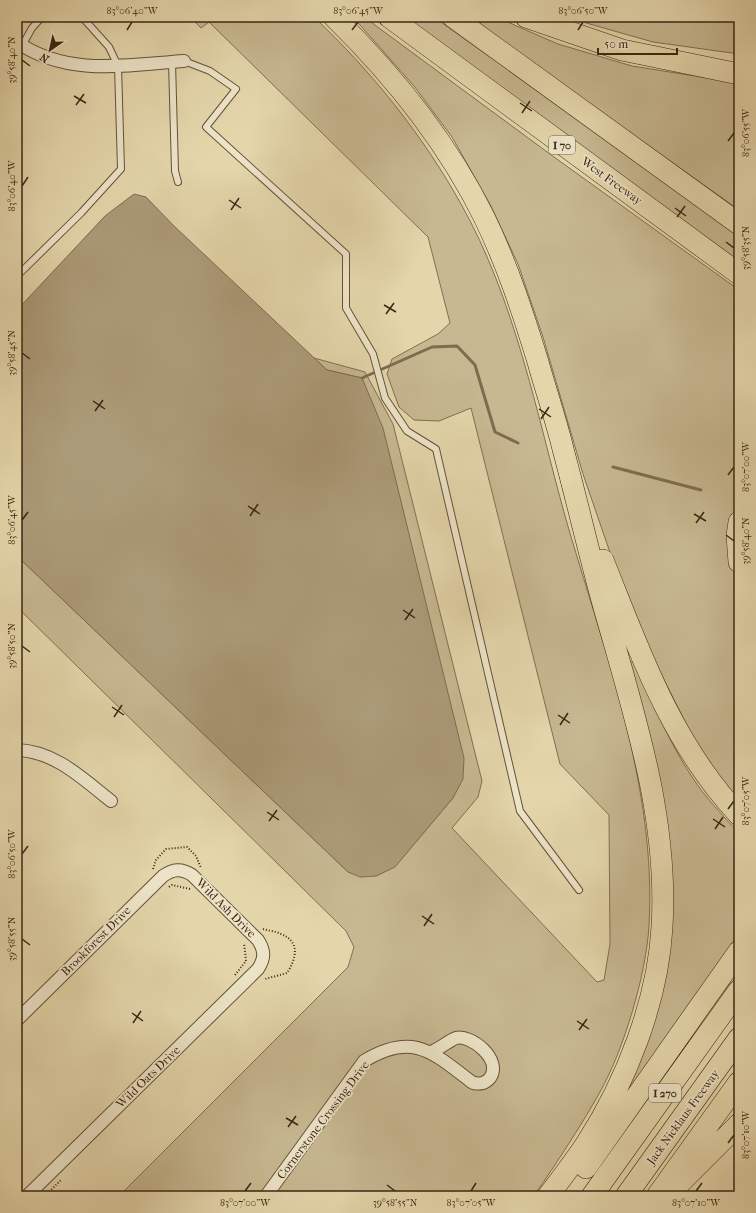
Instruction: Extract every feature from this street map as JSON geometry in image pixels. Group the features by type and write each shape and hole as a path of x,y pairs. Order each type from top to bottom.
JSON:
{"highway":[{"path":"334,17 376,60 426,122 444,148 483,215 516,292 563,446 601,556 648,674 691,754 720,795 739,815"},
{"name":"West Freeway","path":"389,17 739,274"},
{"path":"453,17 739,224"},
{"path":"526,17 573,35 622,50 739,74"},
{"path":"573,35 653,52 739,63"},
{"path":"548,1196 585,1144 602,1117 628,1065 638,1038 654,982 662,928 662,859 656,809 646,761 592,562 563,446"},
{"path":"739,522 737,536 739,562"},
{"path":"565,1196 739,951"},
{"name":"I 270","path":"592,1196 739,990"},
{"name":"Jack Nicklaus Freeway","path":"626,1196 739,1038"},
{"path":"657,1196 739,1082"},
{"path":"667,1196 739,1124"}],"street":[{"path":"19,48 56,61 80,65 118,66 178,61"},
{"path":"17,750 35,752 57,761 76,773 111,801"},
{"name":"Brookforest Drive","path":"17,1020 163,876 171,870 179,870"},
{"name":"Wild Ash Drive","path":"179,870 192,875 258,940 264,955"},
{"name":"Wild Oats Drive","path":"27,1196 258,969 264,955"},
{"name":"Cornerstone Crossing Drive","path":"266,1196 364,1061 382,1050 402,1045 431,1052 473,1083 480,1084 487,1082 494,1072 493,1063 488,1054 467,1039 456,1038 444,1047 431,1052"}],"lane":[{"path":"19,48 32,28 42,17"},
{"path":"17,276 81,213 121,169 118,66 109,47 82,17"},
{"path":"178,182 175,171 178,61 210,71 236,89 206,127 346,254 346,308 373,354 385,398 406,431 436,448 520,811 579,890"}],"path":[{"path":"151,872 156,860 166,849 187,847 196,856 203,874"},
{"path":"165,889 172,885 190,889 195,894"},
{"path":"260,928 281,933 291,940 295,949 295,961 287,973 265,979 260,982"},
{"path":"232,978 246,961 244,943 239,938"},
{"path":"45,1196 61,1179"}],"shaded area":[{"path":"190,17 314,17 376,82 430,153 461,204 480,241 496,278 510,317 534,396 565,516 624,718 636,769 645,821 649,873 649,926 639,989 625,1034 609,1075 560,1158 534,1196 119,1196 348,967 354,947 346,931 17,607 17,556 348,872 376,876 394,867 453,798 362,378 327,370 314,358 365,372 393,424 482,781 478,797 452,828 597,982 604,980 610,944 609,815 560,764 471,408 439,421 414,420 399,407 387,374 392,359 438,334 450,323 428,237 209,22 201,28"},
{"path":"353,17 364,17 554,157 739,290 739,497 732,522 734,568 739,583 739,802 702,755 649,650 615,567 583,474 543,337 518,264 491,206 452,137 414,86"},
{"path":"404,17 434,17 739,235 739,261"},
{"path":"468,17 496,17 558,44 632,66 739,83 739,210"},
{"path":"565,17 739,17 739,54 653,42"},
{"path":"134,194 146,197 173,225 327,370 362,378 383,428 464,758 463,779 453,798 395,867 376,876 360,877 348,872 17,556 17,310 105,216"},
{"path":"629,662 634,662 668,735 692,777 708,799 739,833 739,938 620,1107 666,935"}],"waterway":[{"path":"362,378 432,347 457,346 475,365 495,432 518,443"},
{"path":"613,467 701,490"}]}
